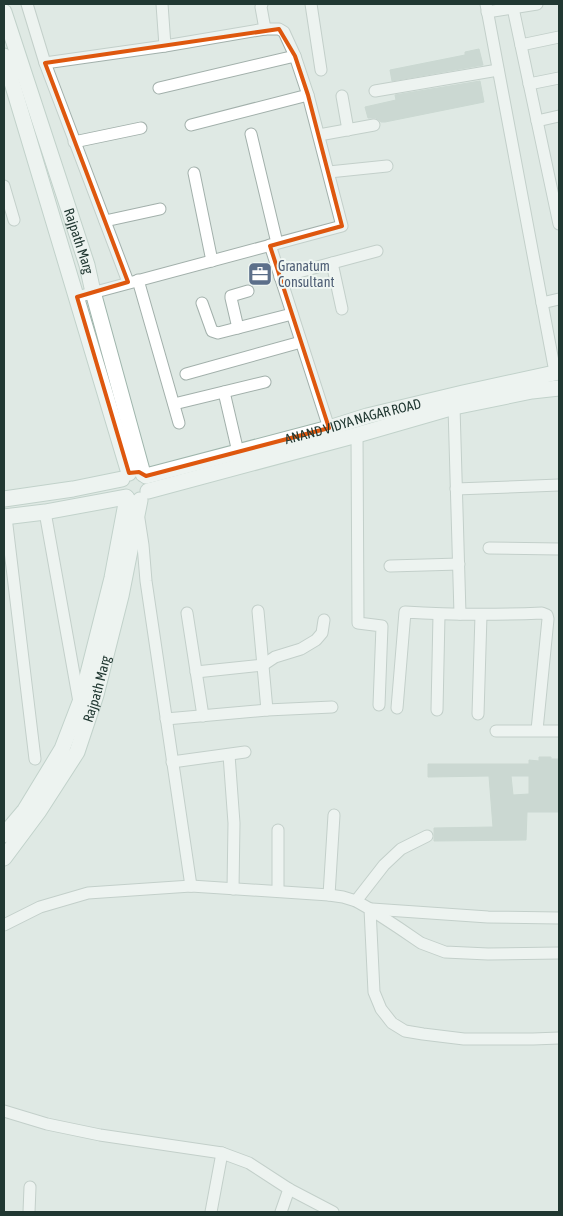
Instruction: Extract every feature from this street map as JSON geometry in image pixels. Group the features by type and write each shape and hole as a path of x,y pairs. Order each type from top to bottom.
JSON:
{"main road":[{"name":"Rajpath Marg","path":"4,12 9,65 76,296 135,488 80,704 62,748 25,810 4,835"},
{"name":"Rajpath Marg","path":"4,858 39,811 78,752 98,686 121,596 135,488 87,265 9,65"},
{"name":"ANAND VIDYA NAGAR ROAD","path":"4,499 73,489 135,488 238,452 368,416 557,372"},
{"name":"ANAND VIDYA NAGAR ROAD","path":"5,517 45,512 135,488 357,435 454,407 532,391 559,388"}],"street":[{"path":"28,4 45,64 74,142 105,222 133,281 179,423"},
{"path":"162,4 165,46"},
{"path":"262,4 265,29"},
{"path":"310,4 321,70"},
{"path":"537,4 513,8 487,8 542,303 557,372"},
{"path":"513,8 559,224"},
{"path":"45,64 265,29 279,29 284,32 295,56 308,95 342,226 76,296"},
{"path":"521,44 559,37"},
{"path":"159,88 295,56"},
{"path":"375,91 498,70"},
{"path":"529,84 559,78"},
{"path":"191,125 308,95"},
{"path":"342,96 348,130"},
{"path":"537,121 559,116"},
{"path":"319,135 374,125"},
{"path":"74,142 141,128"},
{"path":"251,134 280,277 329,428"},
{"path":"328,172 387,166"},
{"path":"194,173 212,261"},
{"path":"4,188 14,220"},
{"path":"105,222 160,209"},
{"path":"280,277 377,251"},
{"path":"332,263 342,309"},
{"path":"238,328 231,298 248,290"},
{"path":"542,303 559,299"},
{"path":"202,303 212,331 218,333 292,314"},
{"path":"186,374 301,342"},
{"path":"174,404 265,382"},
{"path":"224,392 238,452"},
{"path":"454,407 460,614"},
{"path":"357,435 358,623 382,626 379,705"},
{"path":"456,490 559,485"},
{"path":"135,488 146,582 191,886"},
{"path":"45,512 80,704"},
{"path":"5,517 35,759"},
{"path":"489,548 559,549"},
{"path":"390,566 459,564"},
{"path":"258,612 267,710"},
{"path":"397,708 404,612 439,615 542,613 548,619 537,730"},
{"path":"187,613 203,716"},
{"path":"437,710 439,615"},
{"path":"478,714 481,615"},
{"path":"196,672 263,665 275,657 300,649 316,640 322,633 324,620"},
{"path":"547,632 559,632"},
{"path":"166,718 332,707"},
{"path":"496,731 559,731"},
{"path":"172,762 245,752"},
{"path":"229,755 234,823 233,889"},
{"path":"329,895 334,815"},
{"path":"278,830 278,891"},
{"path":"356,901 384,865 401,849 427,836"},
{"path":"4,925 40,907 88,893 191,886 344,897 370,909 421,943 445,952 488,954 559,953"},
{"path":"370,909 559,918"},
{"path":"370,909 374,992 381,1008 392,1023 405,1031 464,1038 559,1038"},
{"path":"4,1111 47,1124 100,1135 222,1153 249,1163 289,1189 333,1212"},
{"path":"211,1212 222,1153"},
{"path":"29,1212 30,1187"},
{"path":"281,1212 289,1189"}],"highlighted area":[{"path":"279,29 295,56 308,95 342,226 270,246 329,428 146,476 139,472 129,473 77,297 128,282 45,63"}],"building":[{"path":"479,49 483,65 392,81 390,70 465,55 465,52"},
{"path":"480,81 484,102 385,122 381,122 376,118 368,118 365,107 396,100 395,95"},
{"path":"539,757 559,759 559,812 527,812 526,840 434,841 434,828 493,827 489,776 428,777 428,764 529,764 529,760 539,761","holes":["511,776 529,776 529,794 513,795"]}],"place":[{"name":"Granatum Consultant","path":"260,274"}]}
